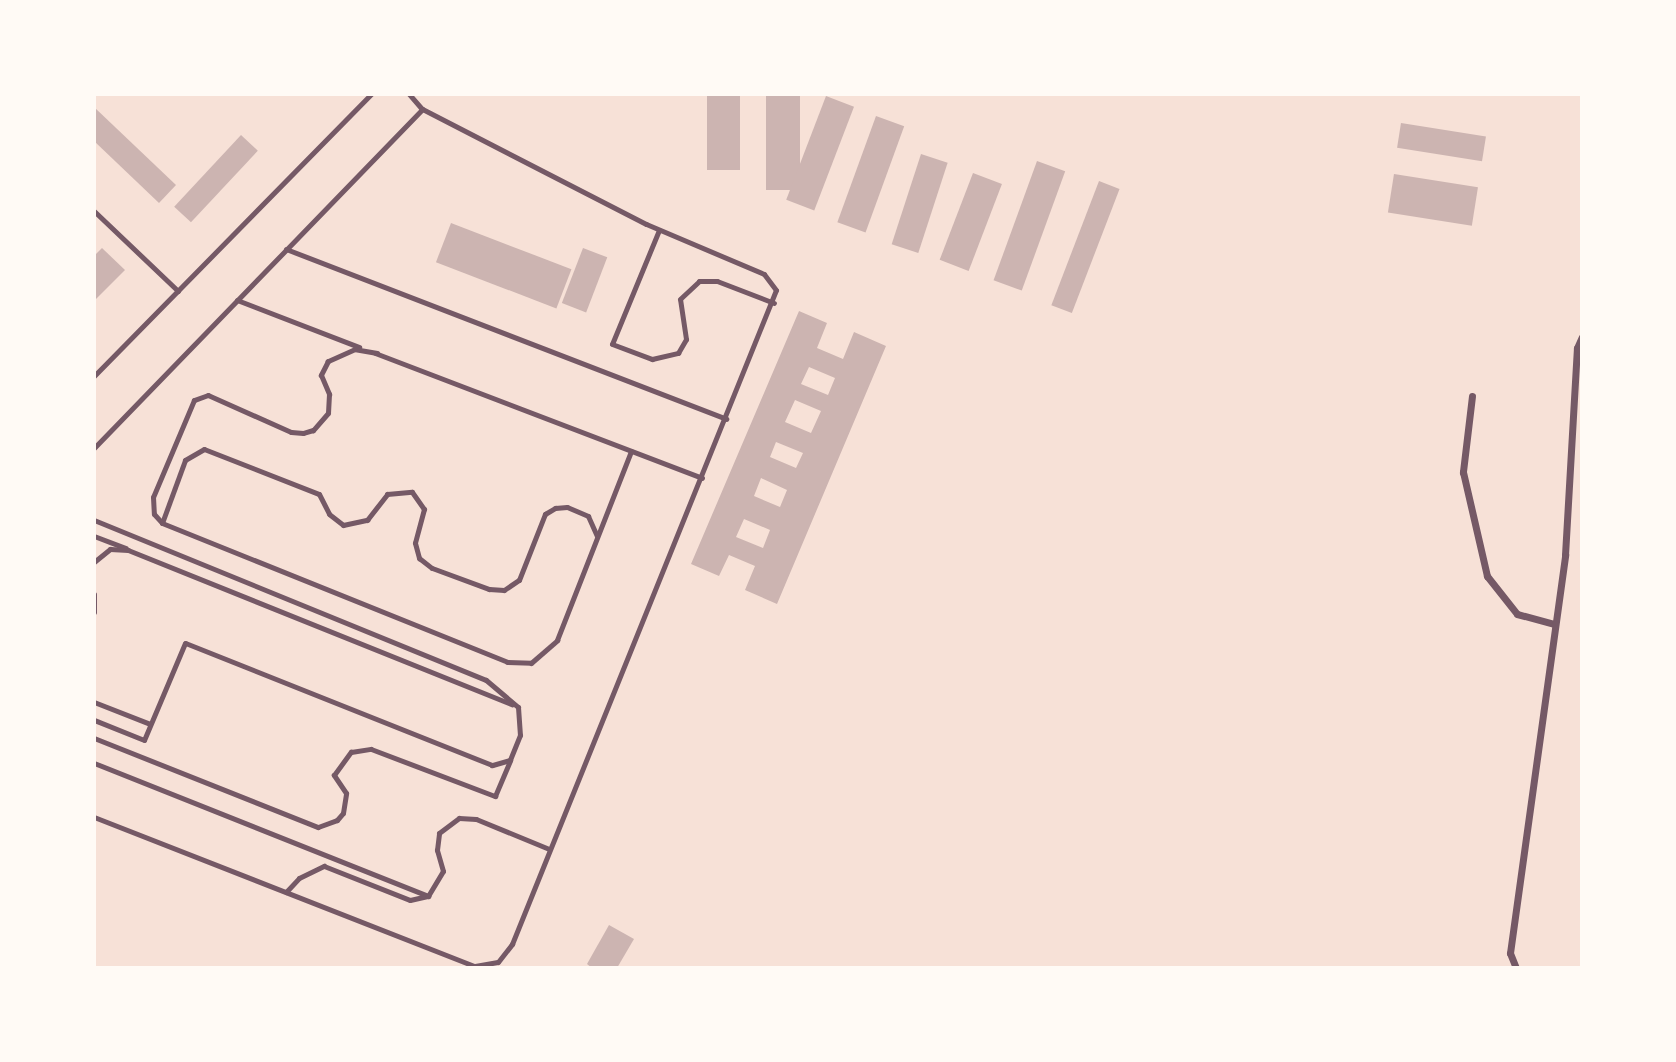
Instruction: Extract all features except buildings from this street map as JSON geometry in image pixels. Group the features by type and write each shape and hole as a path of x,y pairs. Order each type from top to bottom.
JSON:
{"street":[{"path":"1516,968 1510,953 1565,555 1577,348 1581,337"},
{"path":"1472,396 1463,472 1487,576 1517,614 1555,624"}],"lane":[{"path":"94,376 371,94"},
{"path":"94,817 475,966 487,966 507,954 512,944 774,303 776,290 770,277 659,230 422,108 409,94"},
{"path":"94,448 422,108"},
{"path":"94,211 178,291"},
{"path":"659,230 612,344 652,359 678,353 686,339 680,299 699,281 717,281 774,303"},
{"path":"286,249 726,419"},
{"path":"237,300 702,478"},
{"path":"377,354 355,349 328,361 321,375 329,394 328,413 313,430 303,433 291,432 208,395 194,400 153,496 154,514 162,523 519,664 531,663 551,650 631,451"},
{"path":"162,523 185,460 196,450 211,449 319,494 329,514 343,525 367,520 387,494 412,492 424,509 415,543 419,558 432,568 489,589 504,590 519,580 545,514 555,508 578,509 595,526 595,551 588,561"},
{"path":"94,520 486,680 519,707 520,735 495,796 372,749 351,752 334,775 346,793 343,813 337,820 318,827 94,738"},
{"path":"94,536 118,542 128,550 519,707"},
{"path":"94,562 110,550 128,550"},
{"path":"94,594 94,612"},
{"path":"94,720 144,740 185,643 492,765 510,760"},
{"path":"94,702 150,724"},
{"path":"94,763 428,896"},
{"path":"286,892 299,878 324,866 410,900 428,896 443,870 437,850 439,833 452,821 468,817 549,849"}]}
